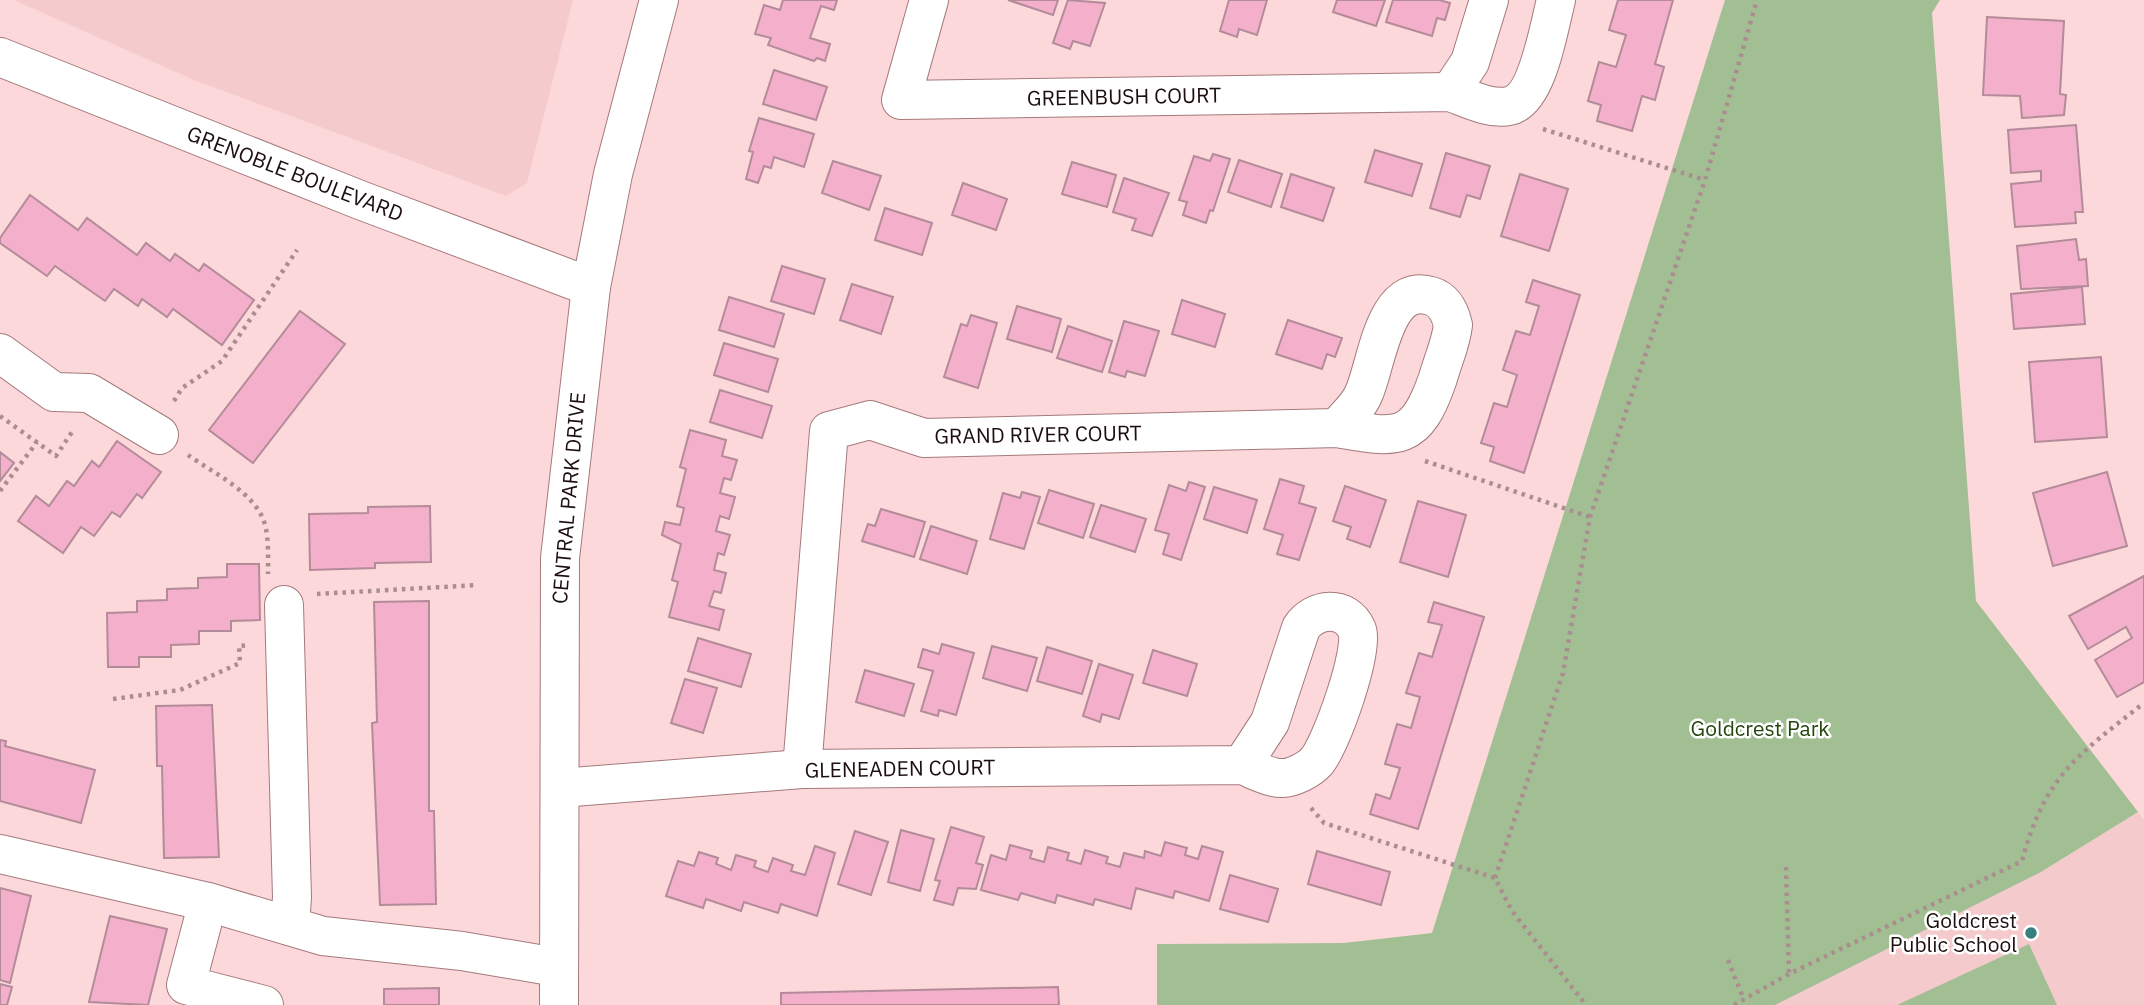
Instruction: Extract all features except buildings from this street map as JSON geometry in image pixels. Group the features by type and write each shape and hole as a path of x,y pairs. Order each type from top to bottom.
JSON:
{"street":[{"name":"CENTRAL PARK DRIVE","path":"559,1005 556,967 561,558 591,287 613,174 659,0"},
{"name":"GREENBUSH COURT","path":"929,0 901,100 1450,92 1499,106"},
{"path":"1450,92 1470,62 1489,0"},
{"path":"1499,106 1509,106 1525,96 1535,75 1556,0"},
{"name":"GRENOBLE BOULEVARD","path":"0,57 360,200 591,287"},
{"path":"1338,428 1364,396 1393,309 1409,296 1429,295 1446,306 1453,325 1429,407 1409,428 1380,436"},
{"path":"0,352 54,392 89,393 157,433"},
{"name":"GRAND RIVER COURT","path":"802,769 829,431 870,420 924,438 1338,428 1380,436"},
{"path":"284,605 292,897 290,926"},
{"path":"1242,765 1270,722 1301,628 1315,614 1335,612 1344,615 1357,630 1358,650 1331,733 1317,761 1302,772 1282,778"},
{"name":"GLENEADEN COURT","path":"560,788 802,769 1242,765 1282,778"},
{"path":"0,854 208,902 323,936 462,951 556,967"},
{"path":"208,902 186,985 264,1005"}],"path":[{"path":"1495,878 1563,673 1590,517 1705,180 1758,0"},
{"path":"1499,106 1531,125 1705,180"},
{"path":"297,250 222,361 182,388 157,433 248,498 260,510 266,526 270,610 312,594 478,585"},
{"path":"1380,436 1434,467 1590,517"},
{"path":"0,491 37,442"},
{"path":"113,699 180,691 240,663 239,646 259,643"},
{"path":"1734,1005 1789,974 2022,861 2031,829 2065,767 2144,703"},
{"path":"1282,778 1324,823 1495,878 1512,911 1586,1005"},
{"path":"1786,867 1789,974"},
{"path":"1728,960 1744,1000"}],"shaded area":[{"path":"14,0 573,0 527,183 506,196 194,80"},
{"name":"Goldcrest Public School","path":"2138,812 2144,820 2144,1005 1775,1005 2041,872"}],"green space":[{"name":"Goldcrest Park","path":"1725,0 1940,0 1932,13 1976,601 2138,812 2041,872 1775,1005 1157,1005 1157,944 1344,943 1432,933"},
{"path":"2029,944 2057,1005 1897,1005"}],"place":[{"name":"Goldcrest Public School","path":"2031,933"}]}
